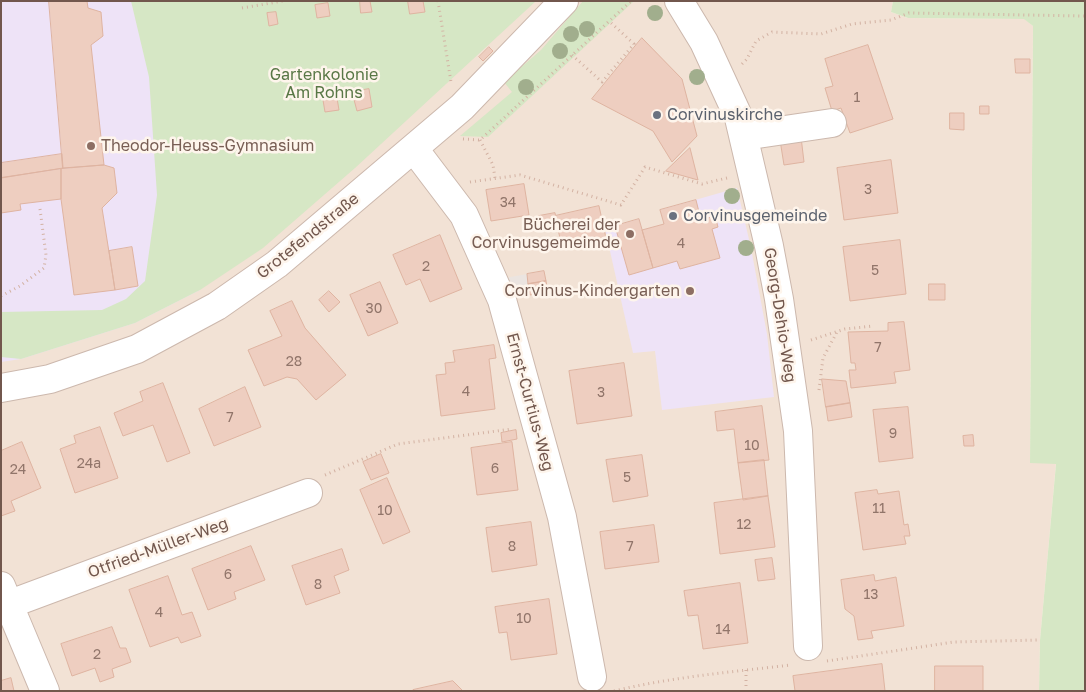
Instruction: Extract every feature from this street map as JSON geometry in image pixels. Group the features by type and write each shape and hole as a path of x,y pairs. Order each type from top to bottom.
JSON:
{"street":[{"name":"Grotefendstraße","path":"1,388 50,379 137,349 217,306 277,264 462,107 564,1"},
{"name":"Georg-Dehio-Weg","path":"679,1 704,42 739,118 753,171 779,299 798,431 810,657"},
{"path":"744,136 832,124"},
{"name":"Ernst-Curtius-Weg","path":"414,149 464,215 502,300 535,426 562,517 603,684"},
{"name":"Otfried-Müller-Weg","path":"5,595 308,493"},
{"path":"5,595 45,691"}],"path":[{"path":"242,8 283,1"},
{"path":"438,1 450,80 462,107"},
{"path":"456,139 480,140 631,1"},
{"path":"719,75 740,66 747,58 756,41 772,32 821,34 852,24 890,20 909,13 1085,16"},
{"path":"572,55 602,82 634,44 609,21"},
{"path":"480,140 493,165 495,178"},
{"path":"464,183 520,175 621,205 644,167 702,184 753,171"},
{"path":"1,296 20,286 44,268 46,255 40,209"},
{"path":"819,339 845,328 874,326"},
{"path":"820,386 819,376 823,358 837,332"},
{"path":"308,493 320,478 398,444 535,426"},
{"path":"603,684 662,680 746,669 810,657 954,642 1040,640"},
{"path":"746,669 746,691"}],"shaded area":[{"path":"1,1 893,1 891,12 908,18 1025,19 1033,26 1030,463 1056,463 1040,640 1039,691 1,691"},
{"name":"Theodor-Heuss-Gymnasium","path":"1,1 162,1 200,290 135,323 21,359 1,362"},
{"name":"Corvinus-Kindergarten","path":"737,188 751,248 767,334 774,397 662,410 655,351 633,353 605,229 639,219 642,230 664,224 660,210"},
{"path":"544,271 548,291 513,297 505,278"}],"green space":[{"name":"Gartenkolonie Am Rohns","path":"131,1 536,1 355,168 263,248 200,290 135,323 21,359 1,357 1,312 102,310 126,299 145,281 157,195 149,77"},
{"path":"583,1 634,1 488,137 460,136 512,92 504,82 541,50"},
{"path":"893,1 1085,1 1085,691 1039,691 1040,640 1056,464 1030,463 1033,26 1024,19 908,18 891,12"}],"building":[{"path":"49,1 87,1 88,8 101,12 103,36 91,45 104,165 63,168"},
{"path":"360,1 370,1 372,12 361,13"},
{"path":"408,1 423,1 425,12 410,14"},
{"path":"328,3 330,16 317,18 315,5"},
{"path":"276,12 278,24 269,26 267,13"},
{"name":"Corvinuskirche","path":"642,38 682,79 697,136 672,162 653,131 592,99"},
{"path":"868,45 893,119 850,133 841,108 832,111 825,88 833,86 825,59"},
{"path":"489,47 493,51 483,61 479,57"},
{"path":"1015,59 1030,59 1030,73 1016,73"},
{"path":"369,89 372,107 357,111 352,92"},
{"path":"337,98 339,110 325,112 323,100"},
{"path":"980,106 989,106 989,114 980,114"},
{"path":"950,113 964,113 964,130 950,129"},
{"path":"801,137 804,162 784,165 780,140"},
{"path":"690,148 698,180 666,171"},
{"path":"62,154 63,168 1,178 1,163"},
{"path":"891,160 898,213 844,220 837,168"},
{"path":"104,165 114,168 117,193 102,208 115,290 74,295 61,199 61,169"},
{"path":"61,169 61,199 20,204 21,210 1,213 1,178"},
{"path":"524,184 529,215 491,221 486,190"},
{"path":"696,200 701,220 715,216 718,227 712,229 720,258 680,269 677,261 653,268 642,230 664,224 660,210"},
{"path":"599,206 606,238 562,247 555,216"},
{"path":"555,213 558,227 542,230 539,216"},
{"path":"639,219 653,268 629,275 615,226"},
{"path":"440,235 462,289 430,302 420,279 406,285 393,255"},
{"path":"900,240 906,294 850,301 843,247"},
{"path":"132,247 138,286 115,290 109,251"},
{"path":"544,271 546,281 528,284 527,274"},
{"path":"546,281 548,291 530,295 528,284"},
{"path":"380,282 398,323 368,336 350,295"},
{"path":"929,284 945,284 945,300 929,300"},
{"path":"329,291 340,302 329,312 319,300"},
{"path":"292,301 305,328 346,375 316,400 297,379 287,377 264,386 248,350 282,336 270,311"},
{"path":"904,322 910,370 894,372 896,383 851,388 849,370 856,370 855,363 851,363 848,332 888,331 888,323"},
{"path":"494,345 496,358 489,359 495,409 441,416 436,375 446,374 445,363 455,362 453,351"},
{"path":"624,363 632,416 577,424 569,371"},
{"path":"822,379 846,381 850,403 826,407"},
{"path":"163,383 190,453 167,462 153,425 123,436 114,413 143,401 140,392"},
{"path":"245,387 261,427 214,446 199,409"},
{"path":"850,403 852,417 828,421 826,407"},
{"path":"762,406 769,460 738,463 734,429 717,431 715,412"},
{"path":"908,407 913,458 879,462 873,410"},
{"path":"100,427 118,478 75,493 60,449 76,443 74,436"},
{"path":"516,430 517,439 502,442 501,433"},
{"path":"973,435 974,446 964,446 963,436"},
{"path":"22,442 41,488 11,501 15,511 1,516 1,451"},
{"path":"512,442 518,490 477,495 471,448"},
{"path":"381,454 389,473 371,480 363,462"},
{"path":"642,455 648,496 613,502 606,460"},
{"path":"764,460 768,496 743,500 738,463"},
{"path":"387,478 410,532 383,544 360,490"},
{"path":"877,490 878,494 899,491 904,525 908,524 910,536 904,536 906,544 863,550 855,493"},
{"path":"768,496 775,547 720,554 714,503"},
{"path":"531,522 537,565 492,572 486,528"},
{"path":"654,525 659,562 605,569 600,532"},
{"path":"251,546 265,580 234,592 236,599 208,610 192,569"},
{"path":"342,549 349,570 334,576 340,593 306,605 292,566"},
{"path":"772,558 775,579 758,581 755,560"},
{"path":"874,575 875,581 896,577 904,626 871,631 873,638 858,640 854,616 845,609 841,580"},
{"path":"168,576 182,615 192,612 201,636 181,643 178,637 150,647 129,590"},
{"path":"740,583 748,643 703,649 698,615 688,616 684,591"},
{"path":"549,599 557,654 511,660 507,632 499,633 495,607"},
{"path":"112,627 120,648 126,648 131,662 112,669 114,677 100,682 95,668 72,676 61,644"},
{"path":"882,664 885,691 795,691 793,676"},
{"path":"935,666 983,666 983,691 935,691"},
{"path":"11,678 14,691 1,691 1,681"},
{"path":"453,681 463,691 413,691 413,690"}],"place":[{"name":"Corvinuskirche","path":"657,115"},
{"name":"Theodor-Heuss-Gymnasium","path":"91,146"},
{"name":"Corvinusgemeinde","path":"673,216"},
{"name":"Bücherei der Corvinusgemeimde","path":"630,234"},
{"name":"Corvinus-Kindergarten","path":"690,291"}]}
